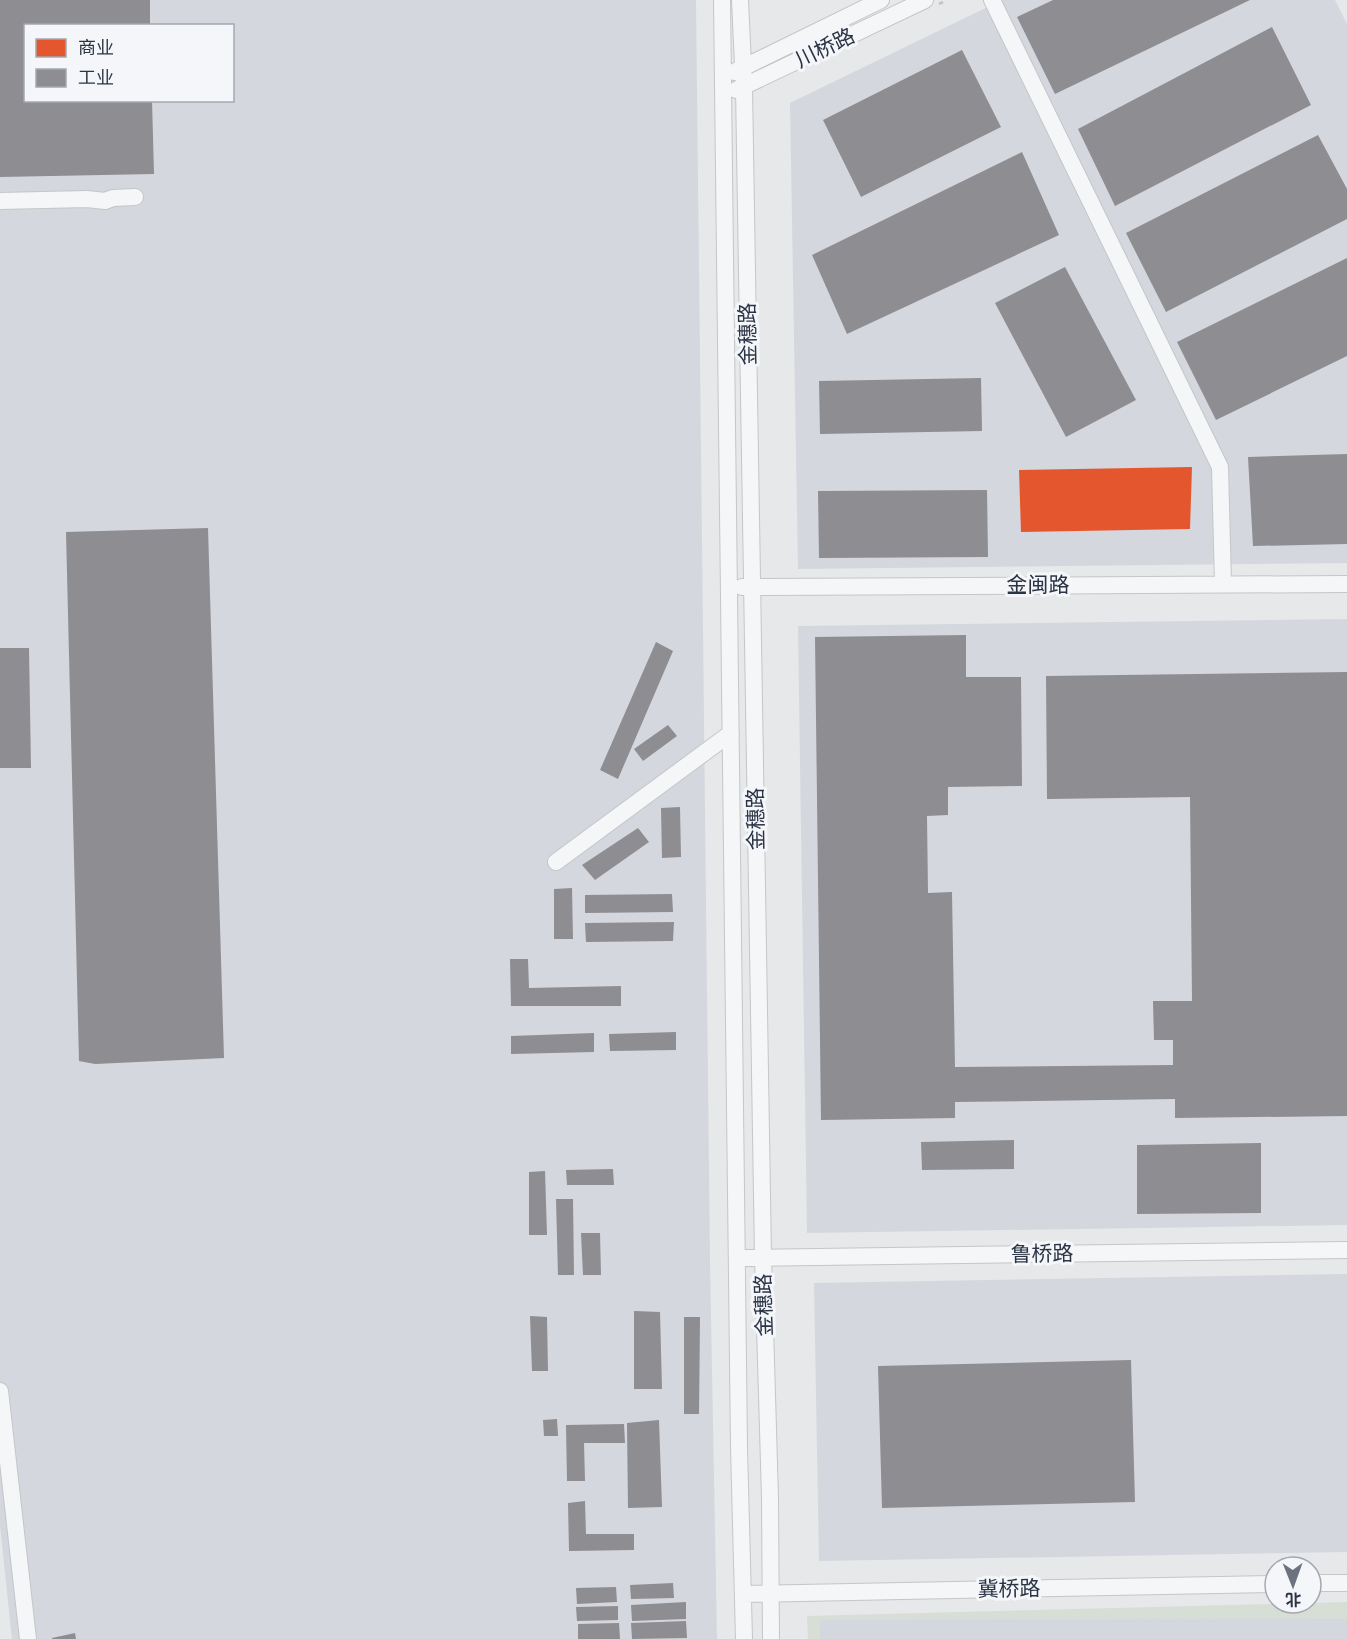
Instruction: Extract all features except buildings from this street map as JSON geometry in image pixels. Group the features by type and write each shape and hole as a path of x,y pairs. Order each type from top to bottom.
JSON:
{"street":[{"name":"金穗路","path":"722,0 737,1258 744,1639"},
{"name":"金穗路","path":"740,0 744,87 771,1639"},
{"name":"川桥路","path":"723,77 881,0"},
{"name":"川桥路","path":"724,94 744,87 925,0"},
{"path":"992,0 1220,467 1223,584"},
{"path":"0,201 87,199 105,201 113,198 135,197"},
{"name":"金闽路","path":"729,587 1347,584"},
{"path":"556,862 731,733"},
{"name":"鲁桥路","path":"737,1258 1347,1250"},
{"path":"0,1392 28,1639"},
{"path":"1323,1583 1347,1582"},
{"name":"冀桥路","path":"743,1594 1263,1584"}],"shaded area":[{"path":"0,0 696,0 710,1264 717,1639 12,1639 0,1526"},
{"path":"1002,0 1335,0 1347,24 1347,563 798,569 790,103"},
{"path":"1347,619 1347,1225 807,1233 798,626"},
{"path":"1347,1274 1347,1552 819,1561 814,1283"},
{"path":"1347,1602 1347,1619 820,1620 820,1639 808,1639 807,1616 1263,1604 1263,1615 1323,1615 1323,1603"},
{"path":"1347,1609 1347,1639 820,1639 819,1620 1263,1611 1263,1615 1323,1615 1323,1610"}]}
